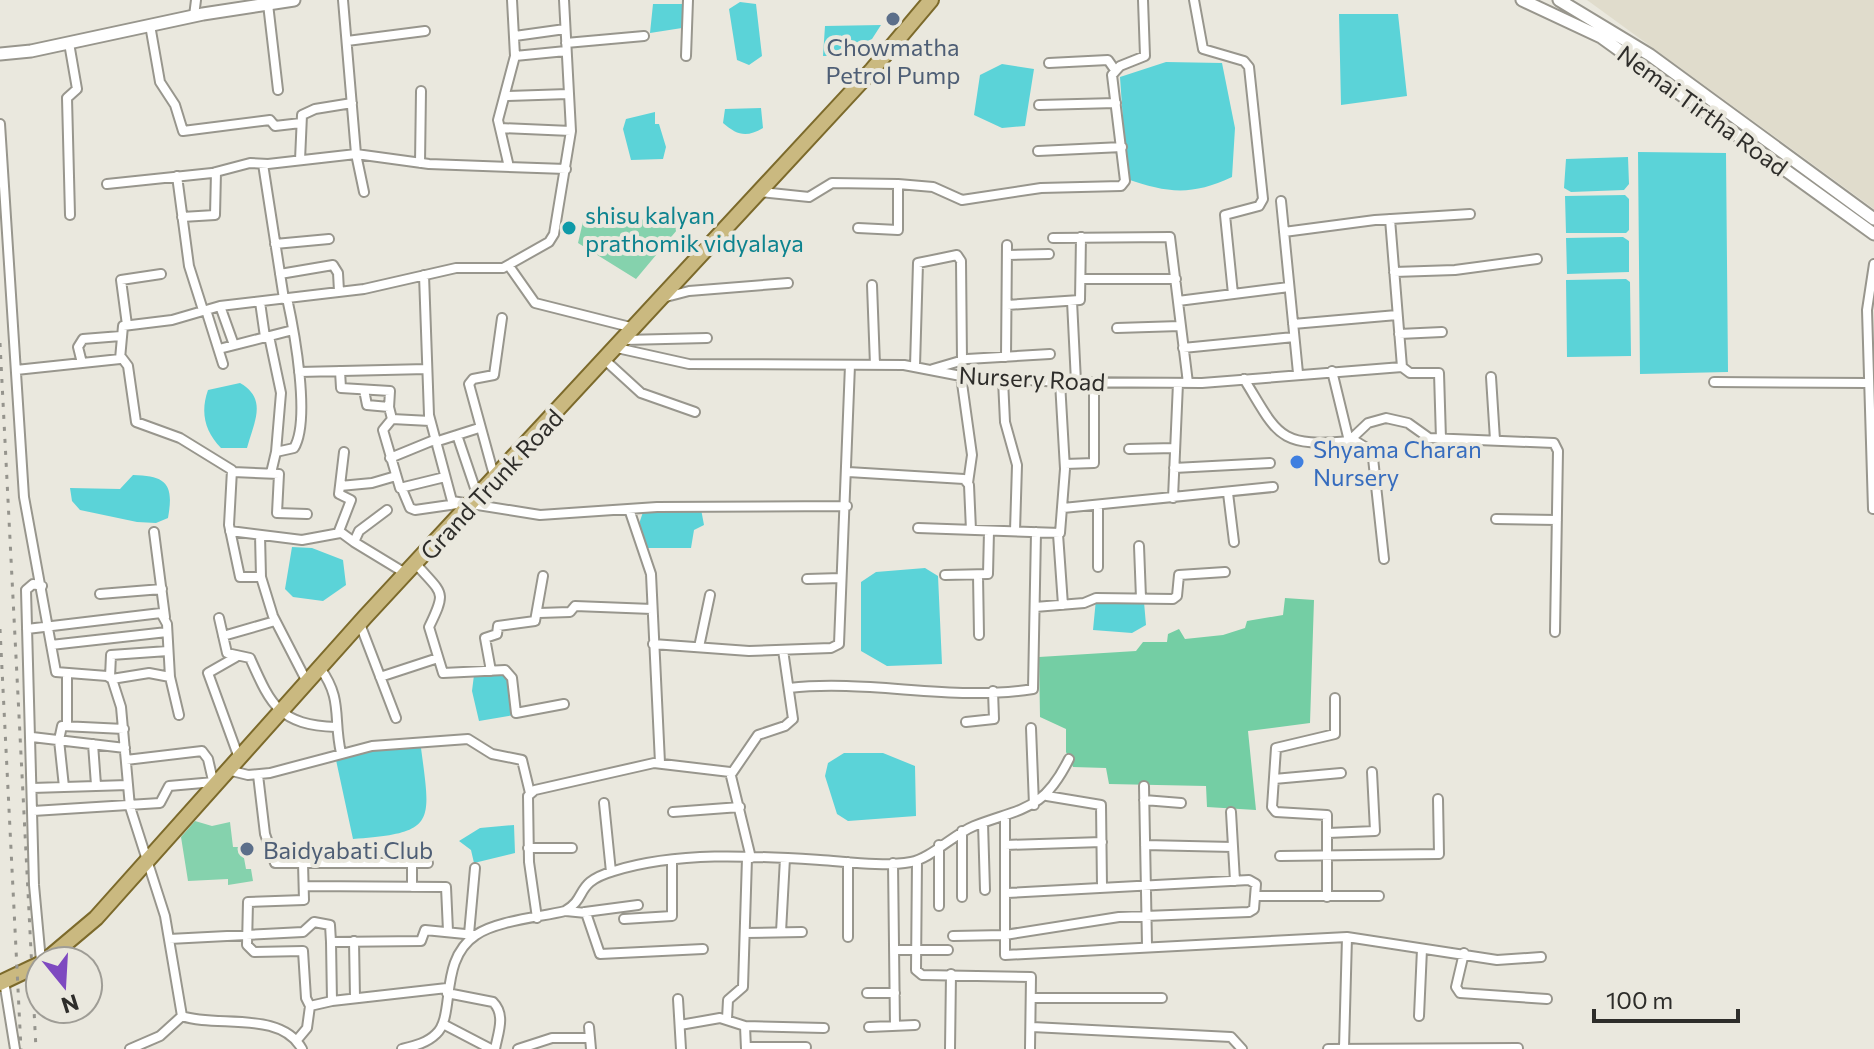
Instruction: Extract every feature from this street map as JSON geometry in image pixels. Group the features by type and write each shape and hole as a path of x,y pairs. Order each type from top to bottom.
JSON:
{"main road":[{"name":"Grand Trunk Road","path":"63,945 96,918 470,502 495,480 761,192 931,0"},
{"name":"Grand Trunk Road","path":"2,982 24,971"}],"street":[{"path":"194,16 196,0"},
{"path":"0,54 294,0"},
{"path":"343,0 356,154 364,192"},
{"path":"509,167 499,112 507,96 515,56 512,0"},
{"path":"307,514 277,513 279,475 233,472 180,438 136,422 128,366 122,358 121,328 172,320 220,306 374,288 456,268 509,266 553,238 571,131 564,0"},
{"path":"686,56 688,0"},
{"path":"1115,70 1145,56 1143,0"},
{"path":"1194,0 1203,49 1244,61 1249,67 1263,199 1259,206 1225,216 1233,294"},
{"name":"Nemai Tirtha Road","path":"1522,0 1601,37 1874,234"},
{"name":"Nemai Tirtha Road","path":"1559,0 1650,55 1874,219"},
{"path":"268,4 278,90"},
{"path":"150,25 160,82 175,105 183,131 248,121 270,120 275,126 301,123"},
{"path":"515,36 565,29"},
{"path":"347,41 425,31"},
{"path":"515,56 644,36"},
{"path":"69,43 77,89 67,98 70,215"},
{"path":"761,192 809,197 832,183 898,184 933,187 962,200 1041,188 1119,186 1125,181 1115,70 1108,60 1049,63"},
{"path":"420,163 421,91"},
{"path":"507,96 568,94"},
{"path":"300,160 302,115 315,109 352,103"},
{"path":"1039,105 1116,103"},
{"path":"0,124 24,497 56,672 111,678 149,673 170,677"},
{"path":"500,128 571,131"},
{"path":"1038,151 1122,147"},
{"path":"107,184 216,172 245,163 263,164 356,154 420,163 566,169"},
{"path":"263,164 299,372 297,444 294,448 276,452"},
{"path":"182,217 215,215 216,172"},
{"path":"177,176 192,276 223,364"},
{"path":"858,228 898,230 898,184"},
{"path":"1281,201 1298,373"},
{"path":"1284,232 1390,219 1470,214"},
{"path":"1390,219 1402,367"},
{"path":"1007,305 1072,301 1081,297 1081,237"},
{"path":"1053,238 1170,237 1183,348 1173,498"},
{"path":"275,244 329,239"},
{"path":"1006,357 1007,245"},
{"path":"1007,255 1049,254"},
{"path":"915,366 918,263 957,255 961,261 962,360"},
{"path":"1394,272 1455,270 1537,259"},
{"path":"1873,509 1867,383 1868,293 1874,264"},
{"path":"280,274 333,265 338,273 339,291"},
{"path":"509,266 535,303 635,329"},
{"path":"127,325 121,280 161,274"},
{"path":"424,275 430,421 452,501 540,515 629,509 847,506"},
{"path":"1081,279 1176,279"},
{"path":"662,298 689,291 788,283"},
{"path":"872,285 875,365"},
{"path":"1178,301 1289,287"},
{"path":"1072,301 1076,382"},
{"path":"260,302 281,393 271,473"},
{"path":"220,306 234,345"},
{"path":"1293,324 1397,315"},
{"path":"495,480 469,381 494,375 502,318"},
{"path":"1117,328 1180,326"},
{"path":"219,349 293,330"},
{"path":"1399,334 1442,332"},
{"path":"82,363 78,347 83,339 121,336"},
{"path":"1183,348 1294,337"},
{"path":"620,344 707,338"},
{"name":"Nursery Road","path":"620,344 689,364 915,366 961,376 1060,382 1183,383 1402,367 1410,373 1440,374 1441,439"},
{"path":"933,369 962,360 1050,354"},
{"path":"16,370 122,358"},
{"path":"606,361 641,393 695,412"},
{"path":"653,644 783,650 839,644 847,506 850,365"},
{"path":"299,372 427,369"},
{"path":"340,371 341,388 390,391 392,419"},
{"path":"1332,371 1351,440"},
{"path":"961,376 972,452 968,483 971,530"},
{"path":"1491,377 1495,440"},
{"path":"1244,379 1275,429 1286,438 1351,440 1370,450 1384,559"},
{"path":"1003,380 1005,422 1017,465 1015,531"},
{"path":"1060,382 1065,464 1062,531 1058,534 1063,605"},
{"path":"1065,464 1094,463 1094,382"},
{"path":"1714,382 1867,383"},
{"path":"364,390 367,405 389,408"},
{"path":"1351,440 1368,423 1386,418 1408,423 1426,438 1550,442 1556,446 1555,632"},
{"path":"392,419 430,421"},
{"path":"392,419 383,430 396,476 410,508 415,510 470,502"},
{"path":"390,458 479,428"},
{"path":"457,435 470,502"},
{"path":"1129,449 1175,448"},
{"path":"340,533 351,498 340,495 344,452"},
{"path":"1174,468 1270,463"},
{"path":"233,472 230,531 241,579 261,577"},
{"path":"848,472 964,479 968,483"},
{"path":"340,486 396,476"},
{"path":"402,489 445,477"},
{"path":"1063,508 1273,487"},
{"path":"1228,493 1234,542"},
{"path":"1098,505 1098,567"},
{"path":"629,509 649,566 660,763"},
{"path":"354,542 359,531 387,510"},
{"path":"1496,519 1557,520"},
{"path":"918,528 1058,534"},
{"path":"230,531 302,540 340,533 411,569 441,597 442,607 429,627 445,674 510,673 516,713 564,704"},
{"path":"945,575 986,575 990,570 989,531"},
{"path":"154,532 170,677 179,715"},
{"path":"789,688 822,685 925,692 1030,690 1035,686 1036,532"},
{"path":"260,535 261,577 275,621 307,682"},
{"path":"1139,546 1141,598"},
{"path":"1035,607 1084,603 1096,598 1176,598 1177,577 1181,574 1225,572"},
{"path":"978,575 979,635"},
{"path":"491,671 485,638 497,634 498,626 534,623 539,613 543,576"},
{"path":"807,579 841,578"},
{"path":"40,945 34,885 26,590 33,584 42,586"},
{"path":"100,594 162,589"},
{"path":"699,647 710,595"},
{"path":"539,613 570,612 575,606 652,609"},
{"path":"27,629 150,612 161,613 165,618"},
{"path":"219,618 227,653 250,658 269,700 280,713 301,723 336,727"},
{"path":"223,636 275,621"},
{"path":"360,624 396,718"},
{"path":"51,645 167,632"},
{"path":"727,1019 728,1000 743,987 749,858 732,773 758,735 785,726 793,719 783,650"},
{"path":"168,651 111,655 111,678 124,729 130,807 161,901 182,1016"},
{"path":"238,656 208,673 239,758"},
{"path":"380,677 438,658"},
{"path":"320,668 337,696 336,727 341,753"},
{"path":"67,675 67,725"},
{"path":"966,722 994,719 993,691"},
{"path":"1327,897 1328,833 1324,813 1272,809 1277,746 1336,733 1335,698"},
{"path":"64,787 59,730 67,725 124,729"},
{"path":"1031,728 1034,805"},
{"path":"32,737 125,748"},
{"path":"228,770 258,775 372,746 468,739 492,754 522,760 530,793 528,848 537,918"},
{"path":"93,744 96,785"},
{"path":"33,811 160,803 169,786 214,784 202,751 126,760"},
{"path":"565,911 575,903 586,882 611,872 672,860 785,858 848,862 917,861 962,831 1034,805 1047,796 1069,759"},
{"path":"530,793 660,763 732,773"},
{"path":"1328,833 1375,831 1372,772"},
{"path":"1274,779 1341,773"},
{"path":"258,775 265,834 272,860 303,863 428,863"},
{"path":"32,788 128,785"},
{"path":"1144,786 1147,945"},
{"path":"1047,796 1100,803 1102,886"},
{"path":"1280,856 1440,853 1438,799"},
{"path":"1144,800 1181,803"},
{"path":"604,803 611,872"},
{"path":"673,812 740,807"},
{"path":"1231,812 1235,881"},
{"path":"1004,975 1007,893 1005,816"},
{"path":"983,823 985,890"},
{"path":"962,831 962,897"},
{"path":"1005,845 1102,842"},
{"path":"939,845 939,906"},
{"path":"1145,845 1233,847"},
{"path":"528,848 572,848"},
{"path":"781,932 785,858"},
{"path":"624,919 672,916 672,860"},
{"path":"917,861 915,950 918,973 1031,977 1030,1049"},
{"path":"848,862 848,937"},
{"path":"297,1040 307,1028 310,1006 306,998 303,951 250,952 247,934 249,901 300,901 306,896 303,863"},
{"path":"412,863 412,887"},
{"path":"893,863 895,1026"},
{"path":"402,1049 427,1041 443,1024 453,965 472,934 475,868"},
{"path":"953,936 1005,935 1146,916 1249,912 1254,909 1257,896 1255,882 1235,881 1007,893"},
{"path":"305,886 447,888 448,931"},
{"path":"1257,896 1379,896"},
{"path":"331,942 421,941 423,930 472,934 565,911 585,912 638,905"},
{"path":"585,912 600,954 703,949"},
{"path":"169,939 303,932 314,922 330,925 332,1001"},
{"path":"745,933 802,932"},
{"path":"1005,955 1147,945 1347,937 1497,960 1541,957"},
{"path":"1344,1048 1347,937"},
{"path":"354,941 355,998"},
{"path":"1419,1016 1422,949"},
{"path":"894,950 948,950"},
{"path":"1464,953 1456,987 1460,993 1547,999"},
{"path":"950,1049 951,974"},
{"path":"2,982 15,1049"},
{"path":"310,1006 355,998 447,990 493,1002 501,1019 493,1049 443,1024"},
{"path":"867,993 895,993"},
{"path":"1031,998 1162,998"},
{"path":"678,999 681,1049"},
{"path":"130,1049 160,1036 182,1016 256,1025 297,1040 302,1049"},
{"path":"680,1025 727,1019 745,1026 824,1028"},
{"path":"869,1027 915,1025"},
{"path":"745,1026 746,1048 806,1047"},
{"path":"589,1027 591,1049"},
{"path":"1032,1027 1231,1037 1242,1049"},
{"path":"518,1049 552,1038 590,1038"},
{"path":"1328,1049 1518,1048"}],"shaded area":[{"path":"1587,0 1874,0 1874,209"}],"green space":[{"path":"585,213 682,224 636,279 578,243"},
{"path":"1285,598 1314,600 1310,723 1248,731 1256,810 1207,807 1206,786 1109,784 1106,768 1073,767 1066,752 1066,729 1040,717 1039,657 1136,651 1143,642 1167,642 1168,634 1179,629 1185,639 1223,635 1245,628 1247,621 1283,615"},
{"path":"195,821 212,826 230,822 233,847 242,847 246,869 251,869 253,881 228,885 228,879 188,881 181,837"}],"water":[{"path":"740,2 756,4 762,56 749,65 737,60 729,9"},
{"path":"653,4 682,4 682,28 650,33"},
{"path":"1339,14 1398,14 1407,96 1341,105"},
{"path":"881,25 872,39 861,44 862,56 823,56 825,26"},
{"path":"1166,62 1222,63 1235,128 1232,177 1192,190 1167,190 1127,179 1120,77"},
{"path":"1002,64 1034,69 1025,126 1002,128 974,115 980,75"},
{"path":"761,108 763,128 752,133 742,134 723,123 725,109"},
{"path":"655,112 655,124 659,124 666,147 663,159 631,160 623,129 626,119"},
{"path":"1638,152 1726,153 1728,372 1640,374"},
{"path":"1628,157 1629,184 1624,190 1571,192 1564,188 1566,159"},
{"path":"1625,195 1629,199 1629,230 1626,233 1566,233 1565,196"},
{"path":"1623,237 1629,241 1629,272 1567,274 1566,238"},
{"path":"1626,279 1630,282 1631,356 1567,357 1566,280"},
{"path":"240,383 254,396 257,412 253,429 247,448 221,448 211,435 206,421 204,406 208,390"},
{"path":"133,475 154,477 166,484 170,497 168,518 156,523 137,522 80,510 72,501 70,488 120,489"},
{"path":"701,509 704,525 694,530 691,548 643,548 636,533 643,512"},
{"path":"292,547 312,548 343,560 346,585 323,601 293,597 285,589"},
{"path":"925,568 938,576 942,664 887,666 861,651 861,582 876,572"},
{"path":"1096,599 1144,602 1146,625 1132,633 1093,630"},
{"path":"500,673 507,676 514,715 479,721 472,691 474,675"},
{"path":"368,748 421,748 426,809 422,820 414,828 400,833 353,839 336,760"},
{"path":"844,753 883,753 915,766 916,816 848,821 837,814 825,776 828,763"},
{"path":"514,825 515,853 474,863 471,850 459,841 480,828"}],"railway":[{"path":"0,343 36,1049"},
{"path":"0,629 21,1049"}],"place":[{"name":"Chowmatha Petrol Pump","path":"893,19"},
{"name":"shisu kalyan prathomik vidyalaya","path":"569,228"},
{"name":"Shyama Charan Nursery","path":"1297,462"},
{"name":"Baidyabati Club","path":"247,849"}]}
